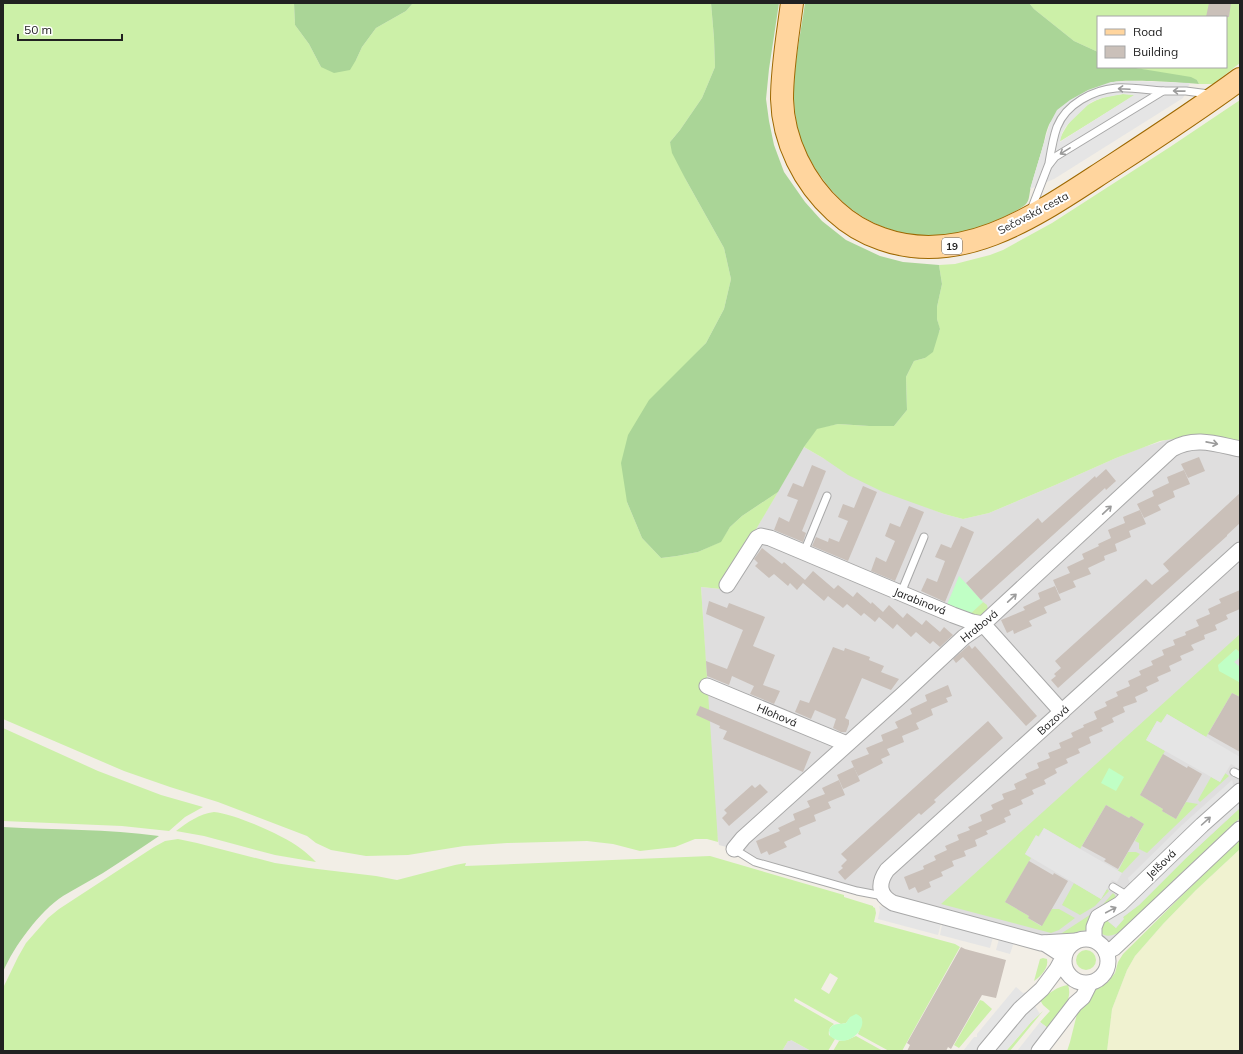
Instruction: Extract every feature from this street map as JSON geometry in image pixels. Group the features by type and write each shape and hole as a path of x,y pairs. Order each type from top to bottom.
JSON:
{"main road":[{"name":"Sečovská cesta","path":"792,3 782,87 783,112 791,145 796,158 812,185 831,208 842,218 863,232 888,241 912,247 939,248 968,243 1028,218 1097,176 1240,79"}],"street":[{"name":"Hrabová","path":"734,849 743,838 964,637 983,624 1172,449 1180,445 1199,441 1240,449"},
{"name":"Jarabinová","path":"727,585 752,544 757,538 765,536 972,622 983,624"},
{"name":"Bazová","path":"884,896 881,888 881,881 887,870 1240,550"},
{"path":"983,624 1062,712"},
{"name":"Hlohová","path":"707,686 847,744"},
{"name":"Jelšová","path":"1094,940 1095,924 1098,917 1116,907 1240,791"},
{"path":"1106,952 1120,943 1240,829"},
{"path":"884,896 893,903 1044,943 1064,956"},
{"path":"1042,989 1079,980 1096,981 1102,976 1107,965 1106,952 1103,947 1094,940 1082,939 1076,941 1044,943"},
{"path":"985,1051 1020,1009 1042,989 1057,969 1067,949 1076,941"},
{"path":"1039,1051 1075,1004 1083,997 1079,980 1068,974 1064,965 1064,956"}],"lane":[{"path":"1028,218 1048,166 1057,126 1068,110 1081,100 1099,92 1116,88 1186,91 1217,96"},
{"path":"1048,166 1055,157 1163,91"},
{"path":"804,552 827,496"},
{"path":"901,593 924,537"},
{"path":"734,849 755,862 857,891 884,896"},
{"path":"1113,887 1128,896"}],"shaded area":[{"path":"1130,81 1190,83 1183,98 1054,179 1030,189 1050,123 1057,110 1070,100 1088,90 1111,82","holes":["1123,94 1134,95 1060,142 1062,133 1066,126 1091,102 1102,98"]},
{"path":"1185,437 1240,444 1240,829 1160,906 1103,947 1099,943 1088,939 1082,939 1071,944 755,862 734,849 719,845 716,830 701,587 721,589 804,447 823,458 926,507 963,519 989,513 1141,448 1169,439"},
{"path":"1167,714 1240,757 1240,764 1238,768 1231,764 1220,782 1146,740 1157,721 1161,723"},
{"path":"1232,780 1234,787 1131,887 1128,878 1182,825"},
{"path":"1240,795 1240,808 1186,858 1139,905 1123,917 1124,919 1116,928 1103,917"},
{"path":"1044,828 1122,873 1117,882 1112,880 1101,899 1025,854 1036,835 1039,837"},
{"path":"879,906 941,924 938,935 878,919 880,910"},
{"path":"942,924 993,937 990,948 940,935"},
{"path":"999,939 1015,943 1010,954 996,950"},
{"path":"1016,987 1023,993 1027,992 976,1051 963,1051 974,1037 977,1037 977,1034"},
{"path":"1035,1006 1040,1014 1006,1051 993,1051 1025,1013"},
{"path":"1040,1022 1049,1029 1031,1051 1017,1051"},
{"path":"791,1040 811,1051 782,1051 788,1041"}],"green space":[{"path":"3,3 294,3 295,25 309,44 321,67 356,60 362,47 376,28 406,11 413,3 711,3 715,67 702,98 670,142 686,180 724,248 731,279 724,309 706,343 687,363 627,502 642,538 661,558 698,552 720,542 730,527 742,516 778,492 721,589 701,587 718,842 707,839 695,839 675,847 640,851 613,844 587,841 507,843 464,846 408,855 366,856 331,850 316,843 307,836 218,802 124,771 3,719"},
{"path":"294,3 413,3 406,11 376,28 362,47 350,70 334,73 321,67 309,44 295,25"},
{"path":"711,3 779,3 766,99 774,145 784,172 805,202 822,221 846,240 880,256 903,262 939,265 942,284 937,307 937,319 940,329 933,352 925,358 914,361 906,377 907,410 894,426 838,424 817,429 804,447 778,492 742,516 730,527 721,542 698,552 661,558 642,538 627,502 621,463 628,435 649,400 706,343 724,309 731,279 724,248 672,153 670,142 702,98 715,67"},
{"path":"805,3 1029,3 1034,9 1074,41 1097,52 1097,68 1136,68 1191,77 1197,80 1199,84 1126,81 1108,84 1050,123 1046,132 1030,189 1029,199 1021,208 992,222 969,230 945,235 922,235 899,232 877,224 857,213 838,197 818,173 803,146 796,118 794,85 797,52"},
{"path":"1029,3 1240,3 1240,63 1213,84 1199,84 1197,80 1135,68 1227,68 1227,16 1097,16 1097,52 1074,41 1034,9"},
{"path":"1123,94 1135,95 1059,142 1061,136 1072,119 1087,105 1100,99"},
{"path":"1240,100 1240,444 1185,437 1160,441 1116,458 989,513 963,519 944,514 883,492 848,475 804,447 817,428 838,424 894,426 907,410 906,377 914,361 925,358 940,330 937,319 937,307 942,284 939,265 955,264 1003,250 1052,223"},
{"path":"959,576 983,602 968,616 946,607"},
{"path":"983,602 987,605 988,610 984,614 979,616 968,616"},
{"path":"1240,634 1240,653 1236,649 1219,665 1239,682 1240,681 1240,697 1232,693 1206,737 1167,714 1161,723 1157,721 1146,740 1165,751 1140,795 1176,819 1186,802 1198,804 1147,853 1139,849 1139,843 1135,841 1144,824 1131,816 1129,818 1106,805 1080,849 1044,828 1038,837 1036,836 1025,854 1031,858 1005,902 1029,916 1028,918 1041,926 1052,909 1059,909 1075,918 1059,930 1051,933 941,904"},
{"path":"1236,649 1240,653 1240,659 1239,658 1234,662 1240,667 1239,682 1219,671 1218,665"},
{"path":"3,728 98,771 161,795 203,807 185,817 169,831 122,826 3,821"},
{"path":"1109,768 1124,777 1116,791 1101,783"},
{"path":"1225,773 1229,776 1200,802 1198,800 1211,777 1220,782"},
{"path":"1240,808 1240,818 1175,879 1124,931 1123,930 1114,935 1108,936 1100,932 1103,917 1116,928 1122,918 1139,905 1186,858"},
{"path":"214,812 246,821 271,831 300,848 316,862 275,855 204,836 176,831 199,817"},
{"path":"3,827 101,831 159,836 54,903 28,930 14,951 3,972"},
{"path":"178,839 275,863 397,880 466,863 465,866 710,856 844,895 844,897 873,906 876,913 874,922 955,944 960,947 902,1051 889,1051 858,1034 862,1022 861,1017 849,1019 846,1023 841,1024 795,998 794,1001 834,1024 831,1026 829,1035 835,1039 828,1051 811,1051 791,1040 788,1041 782,1051 3,1051 3,988 26,943 48,918 59,909 165,841","holes":["830,973 838,978 829,994 821,989"]},
{"path":"1240,840 1240,849 1196,890 1135,956 1127,970 1112,1009 1107,1051 1067,1051 1077,1014 1092,993 1108,982 1115,973 1118,962 1123,954"},
{"path":"1240,849 1240,1051 1107,1051 1112,1009 1127,970 1135,956 1196,890"},
{"path":"1128,852 1136,852 1140,854 1122,873 1118,871"},
{"path":"1074,883 1101,899 1107,889 1109,891 1095,906 1080,915 1062,905"},
{"path":"1113,893 1116,899 1089,930 1080,931 1062,937 1059,935 1099,909"},
{"path":"1086,950 1093,953 1096,960 1093,967 1086,970 1079,967 1076,960 1079,953"},
{"path":"1040,959 1047,959 1046,969 1034,981"},
{"path":"1068,985 1069,997 1067,1003 1049,1029 1040,1022 1050,1011 1040,1000 1057,989"},
{"path":"980,1000 992,1009 959,1048 954,1045"},
{"path":"1043,1011 1010,1051 1006,1051 1032,1021"},
{"path":"856,1014 861,1017 862,1022 861,1028 857,1034 845,1041 838,1040 830,1036 829,1030 832,1026 846,1023 850,1017"},
{"path":"856,1036 883,1051 833,1051 839,1041 847,1040"}],"building":[{"path":"1209,3 1231,3 1229,17 1206,16"},
{"path":"1199,457 1205,471 1188,478 1181,464"},
{"path":"812,465 826,471 802,531 806,533 803,542 774,530 779,517 789,522 798,500 787,496 793,483 803,487"},
{"path":"1106,469 1116,481 1106,490 1105,488 981,600 966,583 1038,518 1042,523 1095,476 1096,478"},
{"path":"1184,470 1190,484 1173,491 1175,497 1158,505 1161,510 1144,518 1137,504 1154,496 1152,491 1169,483 1167,477"},
{"path":"863,486 877,492 848,561 812,546 816,537 828,542 829,538 839,542 848,521 838,517 843,504 854,508"},
{"path":"1240,493 1240,523 1058,688 1051,680 1056,676 1054,674 1061,668 1055,661 1146,579 1152,585 1169,571 1163,564"},
{"path":"909,506 924,512 895,581 871,571 876,557 886,562 895,541 885,536 890,523 900,527"},
{"path":"1140,510 1146,524 1129,531 1131,537 1115,544 1117,551 1104,556 1105,560 1088,568 1091,574 1073,581 1076,587 1059,594 1053,580 1070,573 1067,567 1084,559 1082,554 1099,546 1098,544 1111,538 1108,530 1125,523 1123,517"},
{"path":"961,526 974,532 945,602 921,591 927,578 937,582 945,561 935,557 941,544 951,548"},
{"path":"762,548 782,564 784,562 805,580 813,571 834,589 838,585 853,597 857,592 871,604 872,602 883,612 889,605 903,618 907,613 922,625 926,620 940,632 944,627 953,635 940,647 933,641 930,644 916,632 911,637 897,624 893,629 879,617 875,622 864,613 861,616 847,604 843,608 828,596 824,601 803,583 797,590 790,583 788,586 774,574 769,578 755,566 758,563 754,559"},
{"path":"1055,586 1061,600 1044,607 1047,613 1029,621 1032,626 1014,634 1013,630 1007,633 1001,620 1025,610 1023,607 1040,599 1038,593"},
{"path":"1240,590 1240,609 1226,615 1228,619 1215,625 1217,630 1204,635 1205,639 1191,645 1194,650 1180,656 1182,660 1169,666 1171,671 1157,677 1159,681 1146,687 1148,691 1135,697 1137,702 1123,707 1125,712 1112,718 1114,722 1101,728 1103,731 1089,737 1091,743 1078,749 1080,753 1066,759 1068,763 1055,769 1057,773 1044,780 1046,784 1032,790 1034,794 1021,800 1023,804 1009,810 1011,815 1004,818 1006,822 986,831 988,834 975,840 977,846 964,851 966,856 952,861 954,866 941,872 943,876 929,882 931,887 918,893 915,887 909,890 904,877 924,869 923,866 936,860 934,856 947,850 945,846 959,840 957,835 970,830 968,827 982,821 980,815 993,809 991,805 1004,799 1002,794 1016,789 1014,784 1027,778 1025,774 1039,768 1037,763 1050,758 1048,753 1061,748 1059,743 1073,737 1071,733 1084,727 1083,725 1097,719 1094,712 1107,706 1105,702 1118,696 1116,692 1130,686 1128,681 1141,675 1139,671 1153,665 1151,661 1164,655 1162,650 1175,645 1173,640 1186,635 1185,632 1199,626 1196,620 1210,614 1208,609 1221,603 1219,599"},
{"path":"709,601 727,608 729,603 765,617 753,646 775,655 763,685 780,691 774,704 750,694 754,686 732,676 729,685 707,676 706,661 727,669 743,630 706,614"},
{"path":"969,645 972,649 975,646 1037,716 1026,726 963,657 956,663 953,659"},
{"path":"833,647 844,651 845,648 870,657 869,660 884,666 881,672 899,679 891,690 862,678 845,718 849,720 846,732 841,732 833,728 836,719 815,710 811,719 795,712 800,700 809,703"},
{"path":"948,685 952,696 946,698 948,702 931,709 933,715 916,723 919,729 902,736 904,742 887,749 890,755 881,759 883,763 858,776 851,761 869,754 866,748 883,741 881,735 898,728 895,722 912,714 910,709 927,701 925,695"},
{"path":"1232,693 1240,697 1240,752 1208,734"},
{"path":"700,706 811,752 803,772 723,739 727,731 719,728 720,726 696,715"},
{"path":"988,721 1003,738 934,800 936,802 921,815 919,813 845,880 838,872 843,868 841,866 847,860 841,854"},
{"path":"1163,754 1187,768 1188,766 1202,774 1176,819 1140,795"},
{"path":"854,767 860,781 843,789 837,775"},
{"path":"839,780 845,795 828,802 831,808 814,815 816,821 799,828 801,834 784,842 787,847 769,855 767,851 761,854 756,841 780,831 778,828 795,820 793,814 810,807 807,801 825,794 822,788"},
{"path":"760,784 768,792 729,826 722,818 727,813 724,810 752,785 755,788"},
{"path":"1106,805 1129,818 1131,816 1144,824 1118,869 1104,861 1106,859 1082,846"},
{"path":"1029,861 1053,875 1054,873 1068,881 1042,926 1028,918 1029,916 1005,902"},
{"path":"961,947 1006,960 996,998 982,995 951,1049 948,1047 946,1051 907,1051 910,1045 907,1043"}]}
